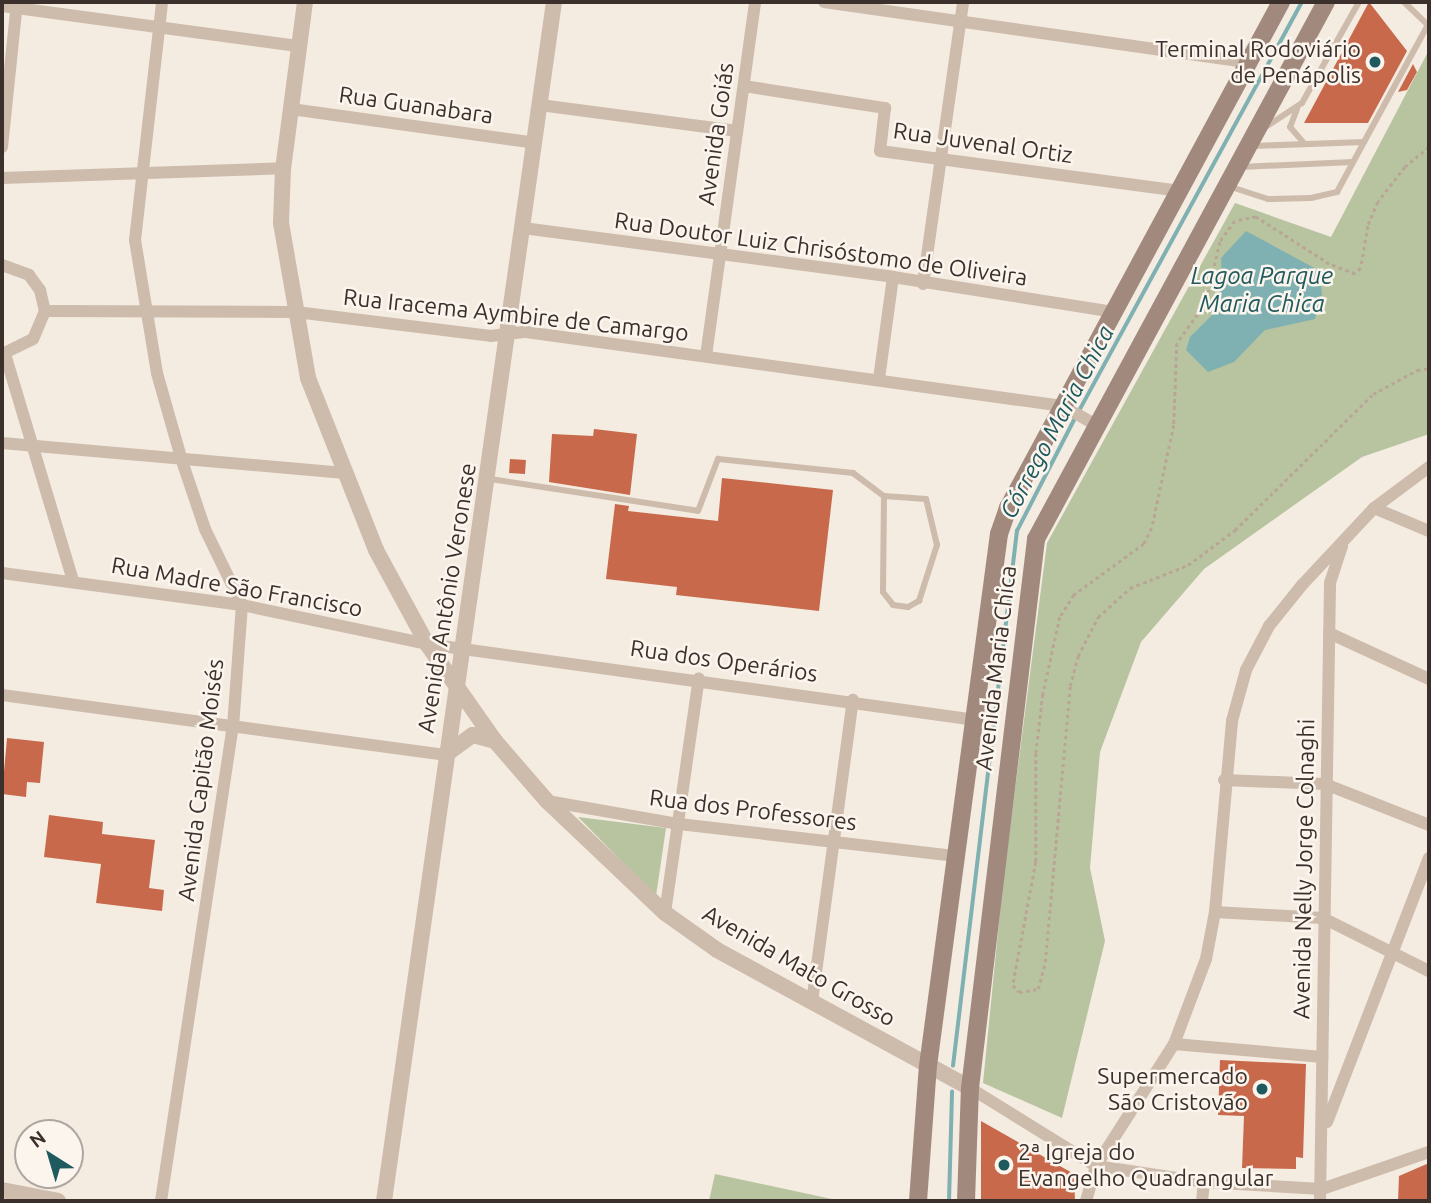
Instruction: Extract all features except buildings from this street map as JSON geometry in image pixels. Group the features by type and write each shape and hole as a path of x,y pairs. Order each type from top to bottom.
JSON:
{"main road":[{"name":"Avenida Maria Chica","path":"918,1201 928,1066 999,534 1008,508 1065,407 1113,312 1281,2"},
{"name":"Avenida Maria Chica","path":"966,1201 970,1088 1036,539 1094,424 1326,2"}],"street":[{"path":"162,2 140,170 135,240 144,309 182,461 205,529 242,605"},
{"name":"Avenida Mato Grosso","path":"305,2 283,168 281,223 308,378 342,473 376,550 428,644 495,741 547,801 665,913 717,950 970,1088"},
{"name":"Avenida Antônio Veronese","path":"384,1201 445,755 465,649 554,2"},
{"name":"Avenida Goiás","path":"706,356 755,2"},
{"path":"824,2 1248,62"},
{"path":"923,284 963,2"},
{"path":"2,147 17,5"},
{"path":"2,6 17,5 159,29 299,46"},
{"name":"Rua Juvenal Ortiz","path":"744,86 886,108 880,152 1178,191"},
{"path":"540,105 737,131"},
{"name":"Rua Guanabara","path":"291,108 535,143"},
{"path":"2,178 140,170 283,168"},
{"name":"Rua Doutor Luiz Chrisóstomo de Oliveira","path":"523,228 893,277 923,284 1113,312"},
{"path":"2,265 29,275 40,290 45,311 33,339 3,354 73,581"},
{"path":"879,379 893,277"},
{"name":"Rua Iracema Aymbire de Camargo","path":"45,311 144,309 296,312 491,336 526,332 1065,407"},
{"path":"1065,407 1094,424"},
{"path":"2,443 182,461 342,473"},
{"path":"1086,1201 1096,1166 1174,1044 1206,959 1215,912 1224,780 1232,721 1246,670 1269,626 1344,540 1374,508 1429,467"},
{"path":"1374,508 1429,531"},
{"name":"Avenida Nelly Jorge Colnaghi","path":"1321,1195 1325,1128 1322,1057 1323,918 1330,583 1344,540"},
{"name":"Rua Madre São Francisco","path":"2,573 242,605 428,644 465,649"},
{"name":"Avenida Capitão Moisés","path":"161,1201 233,727 242,605"},
{"path":"1329,633 1429,679"},
{"name":"Rua dos Operários","path":"465,649 699,678 976,720"},
{"path":"665,913 699,678"},
{"path":"2,695 445,755 472,735 495,741"},
{"path":"811,1002 853,701"},
{"path":"1224,780 1325,784 1429,825"},
{"name":"Rua dos Professores","path":"547,801 679,824 954,856"},
{"path":"1325,1128 1429,858"},
{"path":"1215,912 1323,918 1429,971"},
{"path":"1174,1044 1322,1057"},
{"path":"970,1088 1096,1166 1204,1182 1321,1195 1429,1152"},
{"path":"1202,1201 1204,1182"},
{"path":"2,1190 58,1201"}],"lane":[{"path":"1306,144 1290,127 1359,2"},
{"path":"1226,185 1268,199 1311,198 1338,192 1429,24 1404,2"},
{"path":"1250,140 1302,103"},
{"path":"1250,140 1306,144 1364,142"},
{"path":"1236,167 1353,162"},
{"path":"489,479 698,511 718,459 853,473 884,496 926,499 937,545 919,601 908,607 893,605 883,592 884,496"}],"path":[{"path":"1429,147 1405,167 1378,202 1368,226 1361,268 1355,274 1329,264 1255,216 1235,221 1220,242 1206,303 1177,343 1174,425 1152,528 1144,544 1074,595 1060,617 1043,694 1036,753 1036,862 1013,985 1019,992 1038,989 1045,962 1070,686 1078,656 1098,617 1130,587 1188,565 1235,530 1373,394 1417,370 1429,368"}],"green space":[{"path":"1429,50 1429,434 1362,457 1204,569 1141,642 1100,752 1090,868 1105,941 1062,1118 983,1083 1003,882 1047,543 1235,203 1331,237"},
{"path":"578,817 666,828 656,896"},
{"path":"715,1174 841,1201 709,1201"}],"water":[{"name":"Lagoa Parque Maria Chica","path":"1246,231 1320,271 1322,295 1315,319 1265,330 1234,362 1208,372 1186,350 1190,337 1215,312 1222,280 1221,258"}],"waterway":[{"name":"Córrego Maria Chica","path":"1079,411 1302,2"},
{"name":"Córrego Maria Chica","path":"953,1066 1017,531 1075,418"},
{"name":"Córrego Maria Chica","path":"949,1201 952,1092"}],"place":[{"name":"Terminal Rodoviário de Penápolis","path":"1375,62"},
{"name":"Supermercado São Cristovão","path":"1262,1089"},
{"name":"2ª Igreja do Evangelho Quadrangular","path":"1004,1165"}]}
